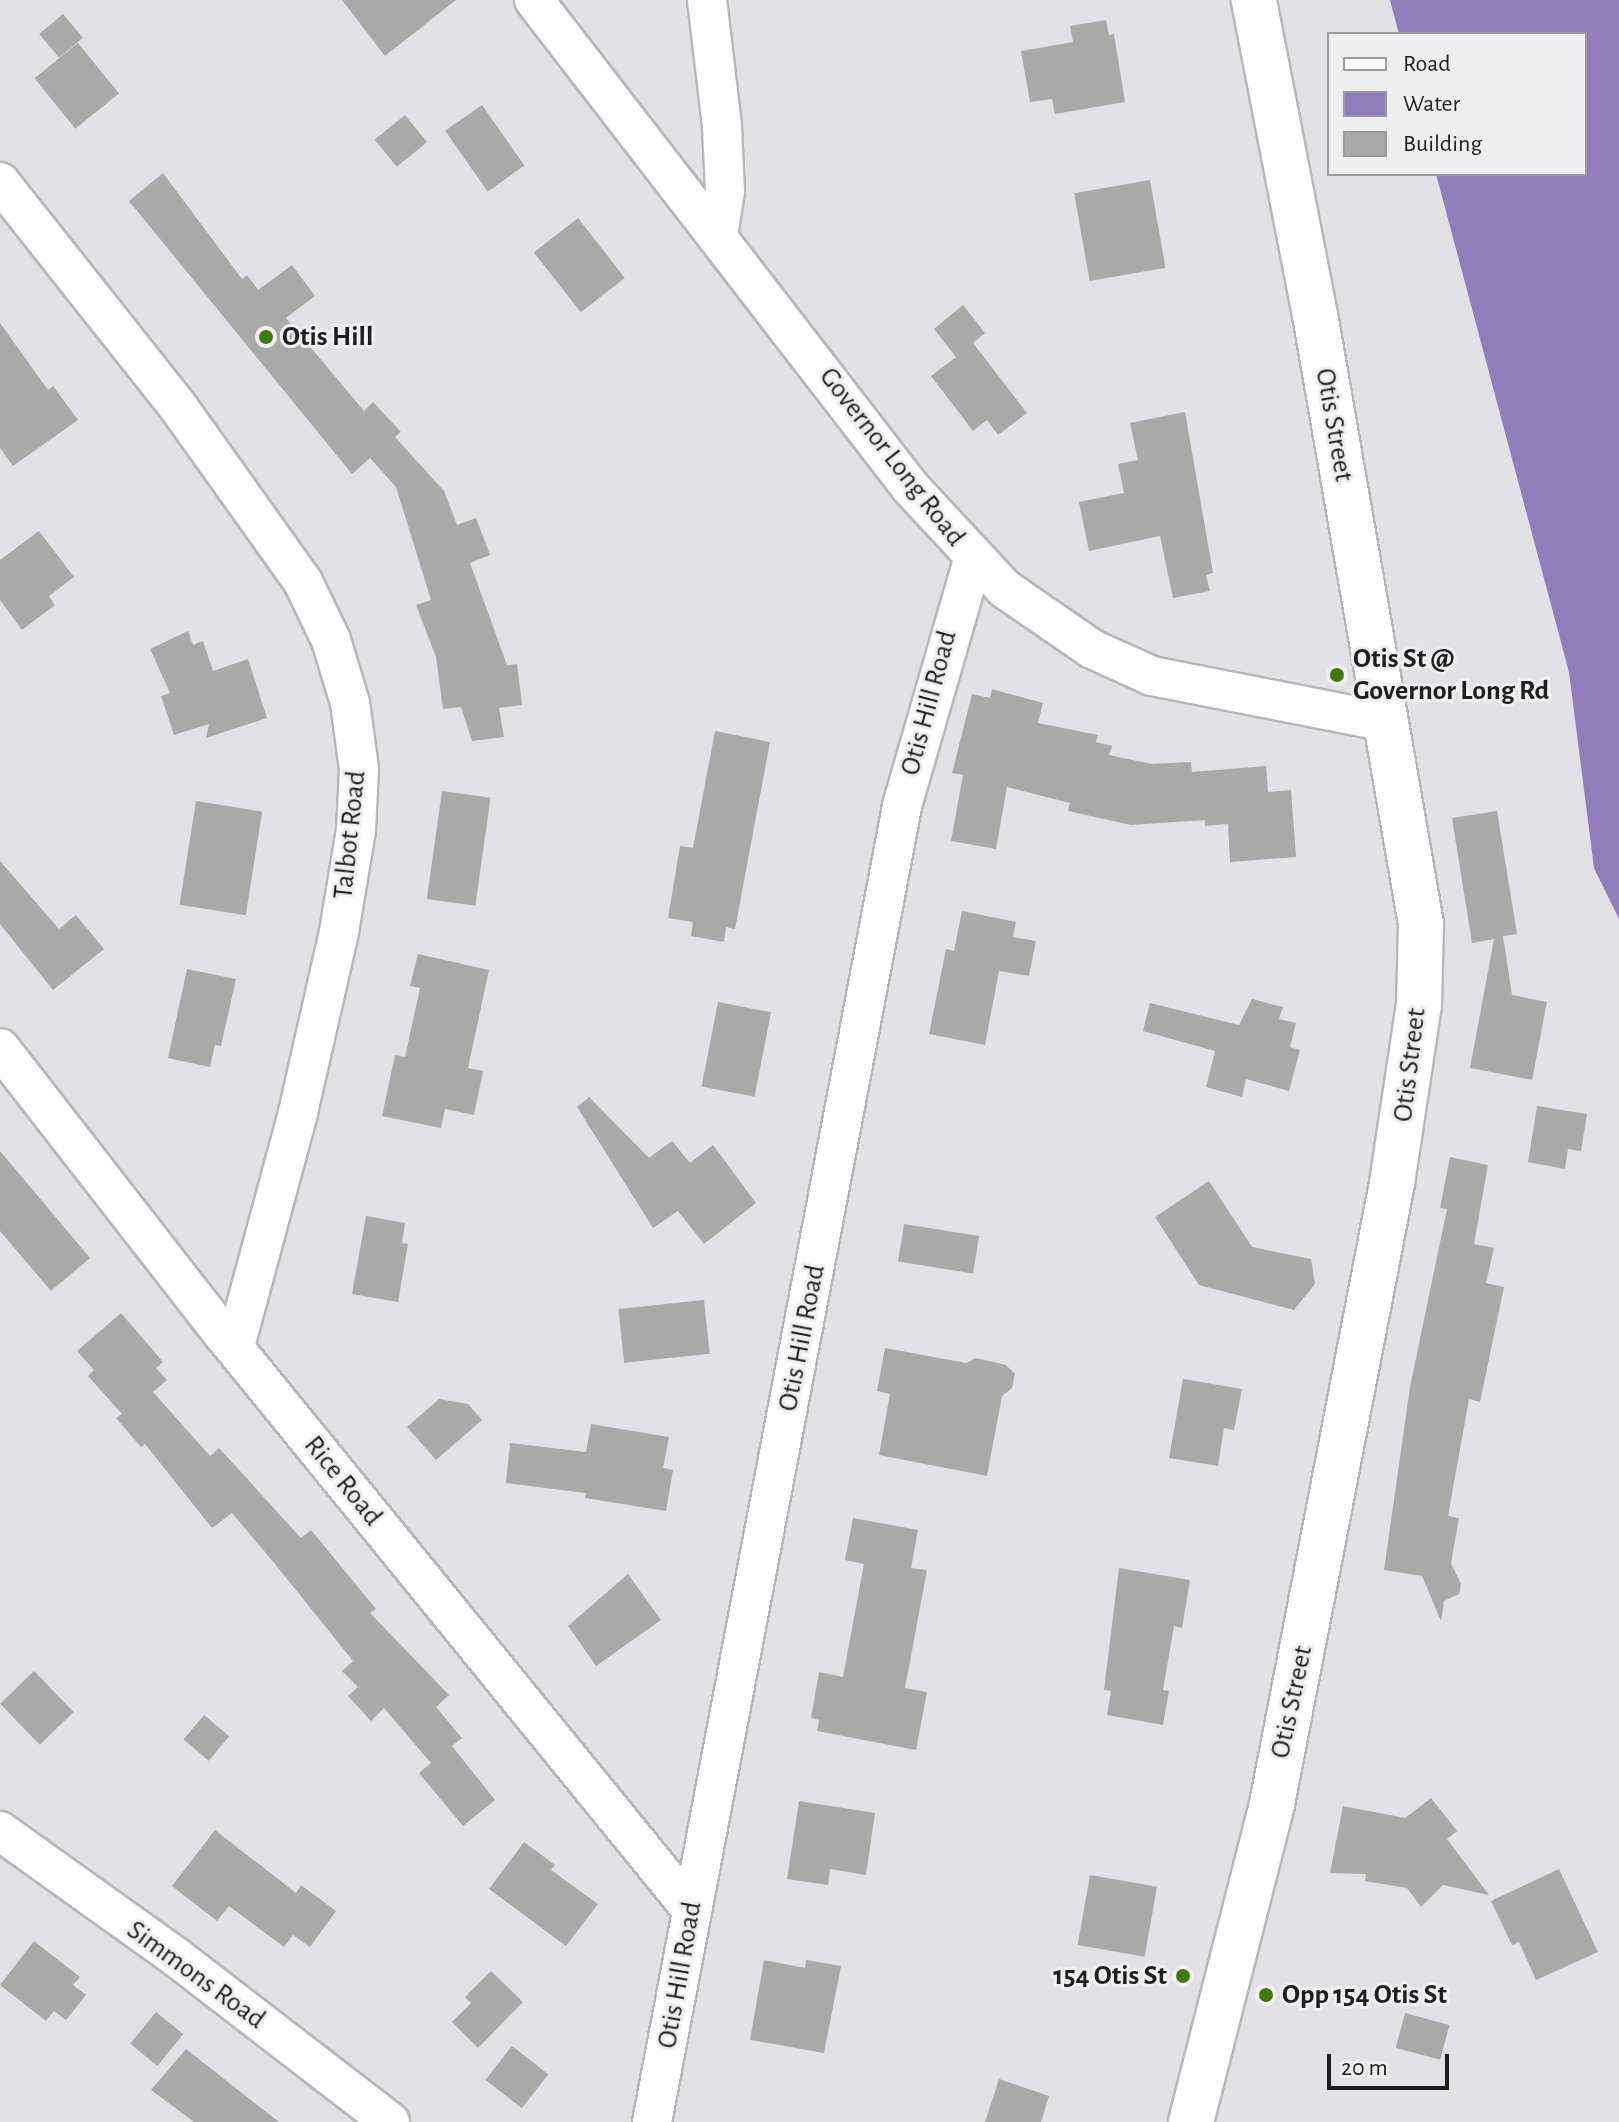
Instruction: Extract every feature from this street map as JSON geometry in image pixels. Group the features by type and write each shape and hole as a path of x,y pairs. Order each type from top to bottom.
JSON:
{"street":[{"name":"Governor Long Road","path":"534,0 911,488 973,560 1052,625 1152,676 1382,721"},
{"path":"707,0 722,126 725,191 718,235"},
{"name":"Otis Street","path":"1191,2122 1272,1804 1412,1073 1421,924 1382,721 1318,330 1254,0"},
{"name":"Talbot Road","path":"0,182 179,408 303,582 331,640 350,703 359,769 356,830 339,932 298,1113 235,1347"},
{"name":"Otis Hill Road","path":"652,2122 902,806 973,560"},
{"name":"Rice Road","path":"0,1048 235,1347 692,1910"},
{"name":"Simmons Road","path":"0,1831 176,1957 390,2122"}],"water":[{"path":"1390,0 1619,0 1619,919 1594,868 1569,672 1437,176 1587,176 1587,32 1398,32"}],"building":[{"path":"342,0 456,0 385,56"},
{"path":"63,14 83,38 59,58 39,34"},
{"path":"1106,20 1109,35 1114,34 1125,102 1055,114 1052,99 1030,102 1021,51 1073,42 1070,26"},
{"path":"78,43 119,94 75,129 34,78"},
{"path":"482,105 524,166 488,191 445,131"},
{"path":"405,115 427,142 397,167 375,140"},
{"path":"163,173 242,279 247,275 258,290 292,265 315,296 286,318 364,411 373,402 401,432 395,437 444,491 457,525 476,518 490,555 470,563 507,665 517,664 522,705 499,708 504,737 472,741 461,707 443,709 436,657 416,605 431,600 396,487 370,458 352,474 129,201"},
{"path":"1150,180 1165,268 1090,281 1074,193"},
{"path":"578,218 625,278 581,312 534,252"},
{"path":"963,305 985,333 973,343 1027,413 998,435 987,420 973,431 931,376 956,357 934,329"},
{"path":"0,323 48,390 53,386 78,420 13,466 0,448"},
{"path":"1185,412 1213,573 1206,575 1210,591 1173,598 1160,536 1089,551 1079,502 1124,493 1118,464 1138,460 1130,423"},
{"path":"39,531 74,577 49,596 55,605 22,630 0,600 0,560"},
{"path":"188,631 193,645 203,641 213,671 248,659 267,718 206,738 209,724 174,735 161,696 170,693 150,649"},
{"path":"992,689 1043,703 1038,723 1098,735 1096,742 1112,746 1109,755 1152,764 1191,762 1192,772 1266,766 1268,792 1291,790 1296,857 1230,862 1228,824 1205,826 1205,820 1131,825 1068,811 1070,803 1007,787 996,849 951,841 963,775 952,773 972,694 990,698"},
{"path":"715,731 770,742 735,929 726,927 724,942 691,936 693,922 668,918 680,846 693,848"},
{"path":"442,791 491,798 475,906 427,899"},
{"path":"196,801 262,811 246,915 180,905"},
{"path":"1497,811 1517,934 1503,936 1512,995 1547,1002 1532,1080 1470,1068 1494,939 1472,943 1452,818"},
{"path":"0,861 59,929 76,915 104,949 53,990 0,924"},
{"path":"962,911 1016,922 1013,937 1036,941 1029,976 999,971 985,1045 929,1034 946,949 954,951"},
{"path":"418,954 489,970 468,1068 483,1071 474,1115 445,1109 441,1128 382,1116 395,1055 405,1057 420,988 410,986"},
{"path":"187,969 236,979 221,1046 215,1045 210,1067 168,1058"},
{"path":"1252,999 1283,1007 1279,1019 1296,1023 1290,1047 1300,1050 1289,1091 1246,1079 1242,1097 1206,1087 1215,1051 1143,1031 1150,1003 1239,1025"},
{"path":"718,1002 771,1012 755,1097 702,1086"},
{"path":"589,1097 649,1158 672,1141 690,1163 713,1145 756,1203 704,1244 678,1211 653,1228 577,1107"},
{"path":"1537,1106 1587,1114 1581,1151 1568,1149 1565,1169 1528,1162"},
{"path":"0,1151 90,1258 51,1291 0,1231"},
{"path":"1450,1157 1488,1165 1474,1244 1494,1248 1486,1283 1504,1287 1480,1402 1469,1399 1448,1516 1459,1518 1451,1563 1461,1584 1459,1594 1444,1601 1441,1621 1422,1576 1384,1570 1410,1387 1447,1209 1440,1208"},
{"path":"1209,1181 1252,1247 1311,1259 1315,1284 1294,1310 1199,1285 1155,1217"},
{"path":"366,1216 405,1223 402,1243 408,1244 398,1302 352,1294"},
{"path":"904,1224 979,1236 973,1273 898,1262"},
{"path":"704,1300 710,1354 624,1363 618,1309"},
{"path":"121,1313 163,1362 156,1368 167,1380 153,1392 210,1456 219,1448 301,1538 311,1530 376,1609 370,1613 449,1695 436,1707 462,1738 452,1746 495,1800 463,1826 419,1773 431,1763 384,1708 371,1721 348,1696 358,1687 342,1671 353,1661 275,1564 232,1513 212,1528 145,1444 141,1447 116,1418 122,1414 88,1376 94,1370 77,1351"},
{"path":"885,1348 966,1363 976,1358 1006,1365 1015,1374 1012,1388 1002,1396 987,1476 879,1455 890,1394 877,1391"},
{"path":"1183,1379 1242,1389 1234,1430 1224,1428 1218,1466 1169,1458"},
{"path":"439,1399 468,1404 482,1420 436,1460 407,1427"},
{"path":"591,1424 669,1437 663,1468 673,1470 666,1511 585,1498 586,1493 506,1483 510,1443 586,1452"},
{"path":"853,1518 918,1530 911,1568 927,1570 905,1688 927,1692 916,1750 817,1731 819,1720 811,1718 819,1672 843,1677 864,1564 845,1560"},
{"path":"1119,1568 1190,1580 1182,1628 1174,1626 1163,1690 1169,1691 1163,1725 1107,1715 1111,1691 1104,1690"},
{"path":"628,1574 661,1620 596,1666 568,1626"},
{"path":"34,1671 74,1712 40,1745 0,1704"},
{"path":"204,1715 229,1736 209,1761 183,1740"},
{"path":"1431,1798 1457,1831 1447,1839 1489,1895 1443,1885 1421,1907 1407,1888 1365,1881 1366,1874 1330,1873 1343,1806 1405,1818"},
{"path":"799,1801 875,1813 866,1875 830,1869 828,1885 787,1879"},
{"path":"215,1830 296,1893 301,1885 336,1911 310,1947 293,1935 284,1947 229,1906 217,1921 172,1886"},
{"path":"524,1842 555,1865 551,1870 598,1904 566,1946 489,1889"},
{"path":"1559,1869 1598,1952 1536,1980 1519,1942 1512,1945 1491,1901"},
{"path":"1090,1875 1157,1887 1145,1957 1078,1945"},
{"path":"34,1941 80,1977 73,1985 86,1995 66,2020 54,2011 46,2021 0,1985"},
{"path":"764,1960 805,1968 806,1960 841,1966 824,2053 750,2040"},
{"path":"491,1971 523,2002 478,2048 452,2022 471,2003 465,1997"},
{"path":"156,2012 183,2034 157,2066 130,2044"},
{"path":"1405,2013 1449,2025 1440,2060 1396,2048"},
{"path":"512,2046 548,2074 522,2108 486,2080"},
{"path":"186,2049 279,2122 194,2122 151,2090"},
{"path":"999,2079 1049,2096 1041,2122 985,2122"}],"place":[{"name":"Otis Hill","path":"266,337"},
{"name":"Otis St @ Governor Long Rd","path":"1337,675"},
{"name":"154 Otis St","path":"1183,1976"},
{"name":"Opp 154 Otis St","path":"1266,1995"}]}
